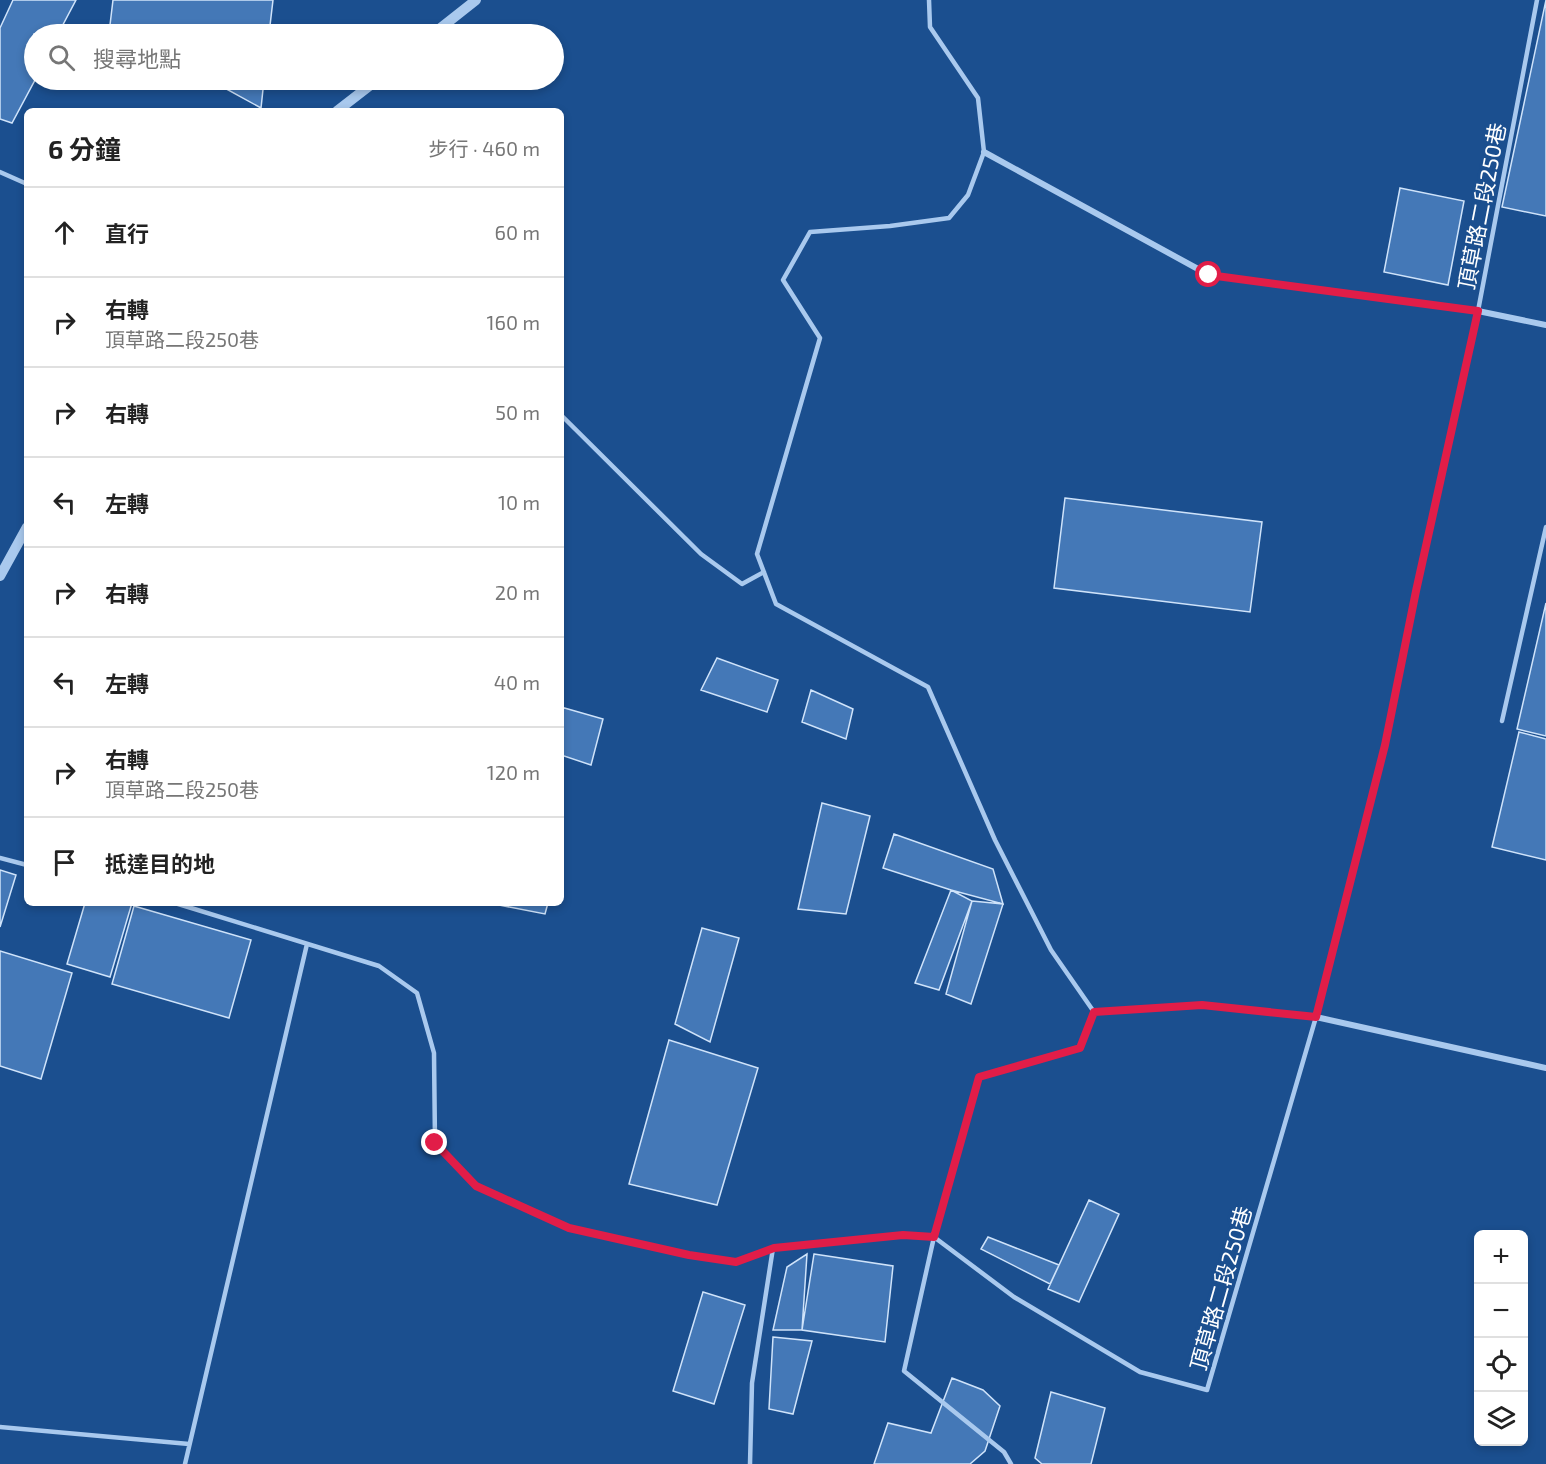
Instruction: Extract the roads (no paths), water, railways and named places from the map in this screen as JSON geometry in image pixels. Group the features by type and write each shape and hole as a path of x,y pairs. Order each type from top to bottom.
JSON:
{"street":[{"path":"446,24 476,0"},
{"path":"341,108 364,90"},
{"path":"984,152 1209,275 1478,311 1546,325"},
{"path":"0,576 24,532"},
{"path":"1316,1017 1546,1068"}],"lane":[{"path":"929,0 930,27 978,98 984,152 968,195 949,218 890,226 810,232 783,280 820,338 757,554 776,604 928,687 995,840 1051,950 1094,1012"},
{"name":"頂草路二段250巷","path":"934,1237 1014,1297 1140,1372 1208,1390 1316,1017 1385,745 1416,591 1478,311 1537,0"},
{"path":"0,172 24,183"},
{"path":"564,418 701,554 742,584 764,572"},
{"path":"1502,721 1546,527"},
{"path":"0,858 24,864"},
{"path":"185,906 379,966 417,993 434,1053 435,1143 476,1186 569,1228 689,1255 736,1262 774,1248 903,1235 934,1237"},
{"path":"184,1464 306,944"},
{"path":"1094,1012 1202,1005 1316,1017"},
{"path":"1011,1464 1004,1452 904,1371 934,1237 979,1077 1080,1048 1094,1012"},
{"path":"750,1464 752,1383 774,1248"},
{"path":"0,1427 189,1444"}]}
